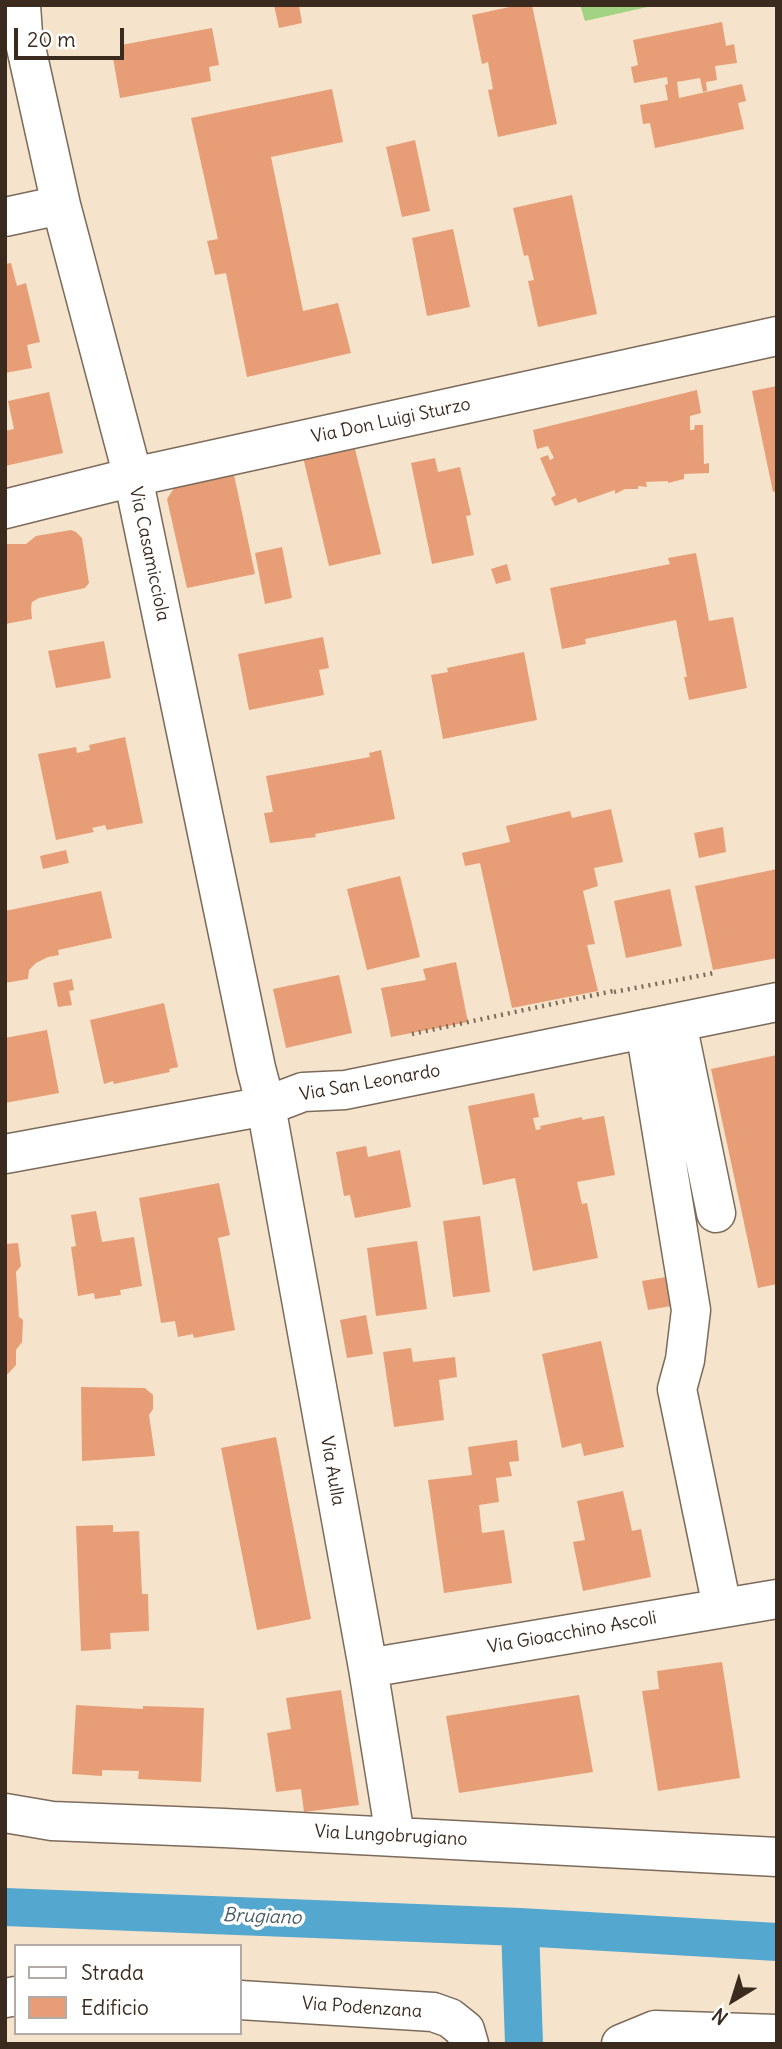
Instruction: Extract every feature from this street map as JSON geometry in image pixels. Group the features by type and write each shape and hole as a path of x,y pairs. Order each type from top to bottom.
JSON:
{"street":[{"name":"Via Casamicciola","path":"21,5 23,34 61,205 133,477 256,1068 267,1106"},
{"path":"5,217 61,205"},
{"name":"Via Don Luigi Sturzo","path":"5,509 133,477 777,336"},
{"name":"Via San Leonardo","path":"5,1154 267,1106 303,1092 345,1090 777,1002"},
{"path":"661,1026 716,1213"},
{"path":"661,1026 691,1310 685,1360 677,1390 722,1607"},
{"name":"Via Aulla","path":"267,1106 368,1668 395,1836"},
{"name":"Via Gioacchino Ascoli","path":"368,1668 777,1599"},
{"name":"Via Lungobrugiano","path":"5,1813 52,1821 777,1857"},
{"name":"Via Podenzana","path":"242,2000 433,2012 450,2018 465,2030 468,2044"},
{"path":"621,2044 655,2031 777,2034"}],"green space":[{"path":"580,5 656,5 585,21"}],"building":[{"path":"274,5 299,5 302,23 279,28"},
{"path":"519,5 532,5 557,124 498,137 488,90 493,89 488,62 482,64 472,15"},
{"path":"722,22 726,46 734,44 737,63 715,66 717,80 706,82 707,91 703,92 700,78 677,82 679,98 742,84 746,101 738,103 744,129 655,148 650,123 643,124 640,105 668,100 665,85 668,84 667,77 634,83 631,67 638,65 633,40"},
{"path":"212,28 219,65 209,67 211,81 120,98 113,58 124,56 121,45"},
{"path":"332,89 343,142 271,157 303,311 338,303 351,353 247,377 226,273 215,275 207,241 218,239 191,118"},
{"path":"415,140 430,211 402,217 386,147"},
{"path":"572,195 597,314 538,327 528,281 534,280 528,255 524,256 513,208"},
{"path":"453,229 470,307 427,316 412,238"},
{"path":"11,263 17,286 26,283 40,342 27,345 32,368 5,373 5,264"},
{"path":"777,386 777,491 773,492 752,391"},
{"path":"697,390 701,413 690,416 690,430 694,430 695,425 703,425 704,464 709,463 709,473 684,474 684,479 668,483 646,482 647,487 638,486 638,489 625,489 615,494 615,490 578,503 576,498 555,506 551,498 556,495 540,458 548,455 550,460 554,458 548,446 537,449 533,430"},
{"path":"49,392 63,453 5,466 5,431 14,429 8,401"},
{"path":"354,445 381,554 329,566 303,457"},
{"path":"435,458 438,472 460,467 471,515 466,516 474,555 432,564 411,463"},
{"path":"233,470 255,574 187,588 167,499 178,482"},
{"path":"71,530 82,538 89,583 85,588 39,598 32,602 32,619 5,624 5,544 26,544 36,536"},
{"path":"282,547 292,598 265,604 255,553"},
{"path":"696,553 709,621 733,617 747,688 689,700 676,620 585,639 586,644 562,649 550,588 670,564 668,558"},
{"path":"507,564 511,580 496,584 491,569"},
{"path":"323,637 329,668 319,670 324,695 249,710 238,654"},
{"path":"104,641 111,678 56,688 48,651"},
{"path":"524,652 537,720 443,739 431,675 448,672 447,668"},
{"path":"125,737 143,823 107,830 105,825 92,828 94,832 56,840 38,754 76,747 77,753 90,750 89,745"},
{"path":"381,750 395,819 315,834 316,837 270,843 264,813 273,812 266,776 370,757 369,753"},
{"path":"611,809 623,862 594,868 598,886 583,891 595,944 587,945 598,991 512,1008 480,863 465,866 462,853 510,842 506,826 570,811 572,818"},
{"path":"723,827 726,852 699,858 694,833"},
{"path":"66,850 69,863 43,869 40,856"},
{"path":"777,869 777,958 713,970 695,886"},
{"path":"400,876 420,957 367,970 347,889"},
{"path":"670,889 682,946 626,958 614,901"},
{"path":"101,891 112,938 58,950 59,955 36,963 29,970 28,979 5,983 5,911"},
{"path":"456,962 468,1022 391,1037 381,988 426,980 423,969"},
{"path":"339,975 352,1033 286,1048 273,989"},
{"path":"72,979 74,990 69,991 72,1005 58,1007 53,983"},
{"path":"164,1003 178,1067 169,1069 170,1072 104,1084 90,1020"},
{"path":"47,1030 59,1093 5,1103 5,1038"},
{"path":"777,1055 777,1284 758,1288 711,1069"},
{"path":"534,1093 539,1117 533,1118 536,1130 541,1129 540,1126 582,1117 582,1120 604,1116 615,1175 577,1182 582,1204 587,1203 598,1258 533,1271 515,1178 483,1185 468,1106"},
{"path":"366,1146 368,1157 400,1150 411,1207 355,1218 350,1195 344,1196 336,1152"},
{"path":"219,1183 230,1235 218,1238 235,1330 194,1338 193,1334 178,1337 175,1321 161,1323 139,1198"},
{"path":"96,1211 102,1242 134,1237 142,1286 120,1290 121,1295 95,1299 94,1293 78,1296 71,1247 76,1246 71,1215"},
{"path":"480,1216 490,1292 453,1297 443,1221"},
{"path":"417,1241 427,1309 376,1316 367,1248"},
{"path":"18,1243 21,1266 16,1272 19,1317 23,1320 22,1342 16,1350 16,1365 5,1377 5,1244"},
{"path":"672,1276 677,1305 648,1310 642,1281"},
{"path":"366,1315 373,1354 347,1358 340,1320"},
{"path":"601,1341 624,1447 584,1456 581,1443 562,1448 542,1354"},
{"path":"411,1348 413,1362 455,1357 457,1377 439,1380 444,1420 394,1427 383,1352"},
{"path":"81,1387 145,1388 153,1395 153,1409 149,1415 155,1456 82,1461"},
{"path":"276,1437 311,1619 257,1630 221,1448"},
{"path":"517,1440 519,1461 509,1462 512,1476 496,1478 499,1502 479,1505 482,1533 504,1530 512,1583 444,1593 428,1480 472,1475 468,1447"},
{"path":"623,1491 632,1531 641,1529 651,1577 583,1591 573,1542 585,1540 577,1501"},
{"path":"113,1525 113,1532 139,1531 142,1594 148,1594 149,1631 110,1633 111,1649 81,1651 76,1526"},
{"path":"722,1662 740,1778 658,1791 642,1691 659,1689 657,1671"},
{"path":"341,1690 359,1805 304,1812 301,1789 276,1792 267,1733 291,1729 286,1698"},
{"path":"579,1695 593,1772 459,1793 446,1716"},
{"path":"76,1705 143,1709 143,1706 204,1708 201,1782 138,1779 139,1771 102,1770 102,1776 72,1774"}],"waterway":[{"name":"Brugiano","path":"5,1907 520,1927 777,1942"},
{"name":"Brugiano","path":"520,1927 524,2044"}]}
